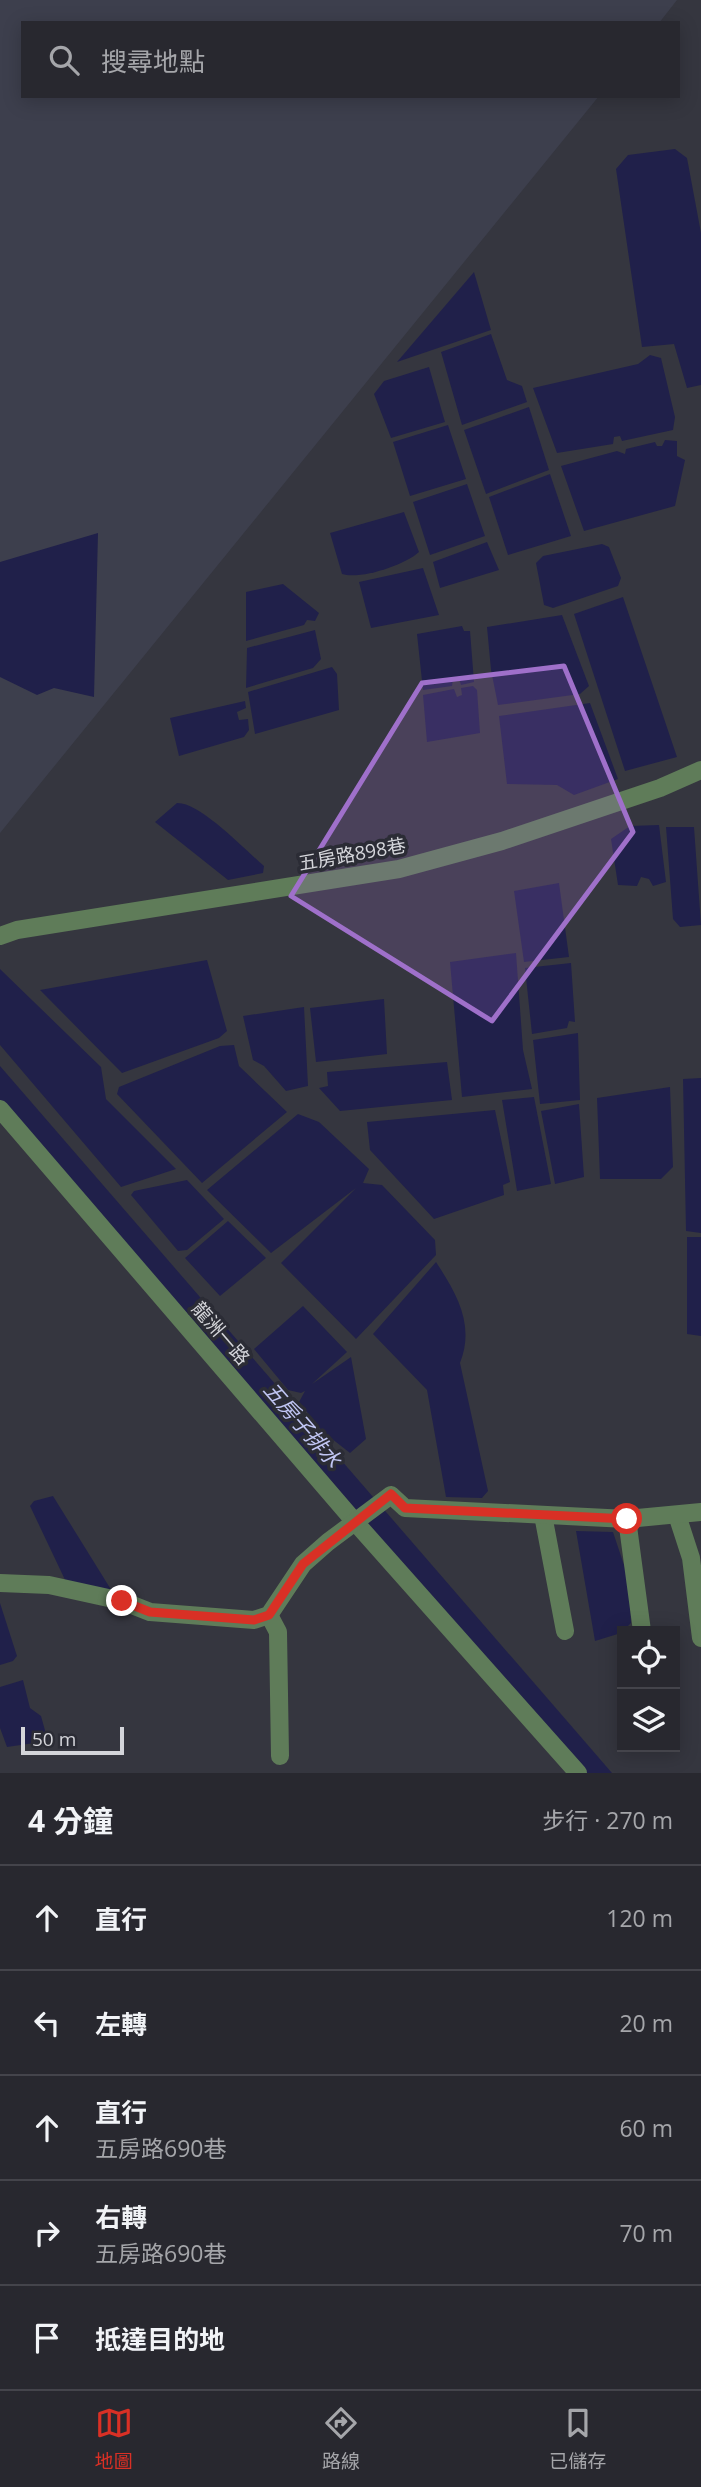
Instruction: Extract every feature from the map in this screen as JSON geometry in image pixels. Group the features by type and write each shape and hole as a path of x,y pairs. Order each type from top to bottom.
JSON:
{"street":[{"name":"五房路898巷","path":"0,936 16,930 399,869 502,841 660,788 701,770"},
{"name":"龍洲一路","path":"0,1108 355,1522 578,1773"},
{"path":"0,1583 49,1585 122,1601 150,1612 254,1620 269,1615 303,1564 391,1494 405,1508 627,1519 701,1512"},
{"path":"543,1515 565,1630"},
{"path":"677,1515 691,1558 701,1638"},
{"path":"627,1519 641,1626"},
{"path":"269,1615 278,1632 280,1756"}],"highlighted area":[{"path":"564,666 633,832 492,1021 291,896 422,683"}],"shaded area":[{"path":"0,0 677,0 661,21 21,21 21,98 597,98 0,833"}],"water":[{"path":"675,149 687,158 701,233 701,385 687,388 674,344 642,347 616,169 628,155"},
{"path":"474,272 491,330 397,362"},
{"path":"491,334 507,380 522,386 527,402 462,425 441,352"},
{"path":"650,355 661,358 675,417 673,430 622,441 620,436 614,437 613,444 557,453 533,388 638,364"},
{"path":"429,367 445,422 391,438 374,394 384,381"},
{"path":"529,407 549,470 486,494 464,430"},
{"path":"448,425 466,479 410,496 393,442"},
{"path":"665,440 677,441 677,456 685,460 675,506 584,531 561,466 617,451 625,454 626,449 655,442 657,446 662,446"},
{"path":"550,474 571,536 508,555 489,497"},
{"path":"467,484 485,536 430,555 413,502"},
{"path":"404,512 419,552 404,562 382,570 360,575 342,574 330,533"},
{"path":"98,533 94,697 54,688 37,695 0,677 0,562"},
{"path":"487,542 499,570 440,588 433,562"},
{"path":"602,544 609,547 621,578 618,586 553,608 544,605 536,563 543,556"},
{"path":"423,568 439,615 371,628 359,582"},
{"path":"283,584 319,613 315,621 307,620 304,625 246,641 246,592"},
{"path":"623,597 677,757 625,771 574,614"},
{"path":"562,615 589,686 580,694 498,705 487,627"},
{"path":"462,626 464,631 470,631 474,682 461,685 459,678 453,679 452,686 423,690 417,634"},
{"path":"315,630 321,659 313,668 246,688 247,648"},
{"path":"332,667 337,674 339,710 255,734 248,692"},
{"path":"473,686 477,690 480,733 427,742 423,695 454,689 457,697 462,695 461,688"},
{"path":"245,701 246,708 237,712 239,720 248,719 249,730 244,737 179,756 170,718"},
{"path":"590,703 618,779 574,795 557,785 507,784 499,716"},
{"path":"177,803 198,810 210,818 264,866 263,873 228,880 155,822"},
{"path":"659,825 666,882 653,886 649,879 641,877 637,886 618,885 611,839 630,826"},
{"path":"666,827 694,827 701,925 680,927 673,919"},
{"path":"559,883 569,957 524,962 514,891"},
{"path":"516,953 523,1050 532,1089 462,1097 450,962"},
{"path":"207,960 227,1031 219,1038 122,1073 40,990"},
{"path":"571,963 575,1022 569,1021 567,1028 532,1034 525,968"},
{"path":"0,969 101,1067 106,1099 176,1169 121,1187 0,1045"},
{"path":"384,999 387,1054 316,1062 310,1008"},
{"path":"304,1007 308,1086 286,1091 264,1066 253,1060 243,1016"},
{"path":"578,1033 580,1100 540,1104 533,1040"},
{"path":"234,1045 239,1066 287,1112 202,1183 117,1094 119,1087 220,1046"},
{"path":"447,1062 452,1100 340,1111 319,1088 328,1086 327,1072"},
{"name":"五房子排水","path":"0,1066 612,1773 576,1773 0,1104"},
{"path":"701,1078 701,1233 686,1231 683,1079"},
{"path":"670,1087 673,1167 661,1179 600,1179 597,1098"},
{"path":"534,1097 551,1184 517,1191 502,1100"},
{"path":"579,1104 584,1177 555,1184 541,1111"},
{"path":"495,1110 510,1182 503,1185 504,1195 434,1219 370,1150 367,1122"},
{"path":"298,1114 319,1122 369,1169 363,1183 382,1185 435,1240 436,1255 356,1339 281,1263 356,1188 271,1253 207,1190"},
{"path":"187,1180 224,1219 187,1250 178,1251 131,1195 134,1191"},
{"path":"228,1221 266,1258 220,1296 185,1258"},
{"path":"687,1237 701,1237 701,1336 687,1334"},
{"path":"436,1262 457,1298 465,1323 466,1336 460,1363 488,1491 482,1498 446,1497 427,1390 373,1334"},
{"path":"303,1306 347,1352 312,1384 351,1357 366,1439 350,1453 322,1431 299,1402 305,1391 301,1393 288,1390 254,1349"},
{"path":"53,1496 115,1596 67,1584 30,1506 34,1501"},
{"path":"576,1531 613,1532 629,1580 631,1623 628,1626 617,1626 617,1634 595,1641"},
{"path":"0,1603 17,1656 13,1661 0,1665"},
{"path":"23,1680 30,1708 41,1716 48,1741 7,1747 0,1728 0,1687"}],"route":[{"path":"122,1601 150,1612 254,1620 269,1615 303,1564 391,1494 405,1508 627,1519"}]}
